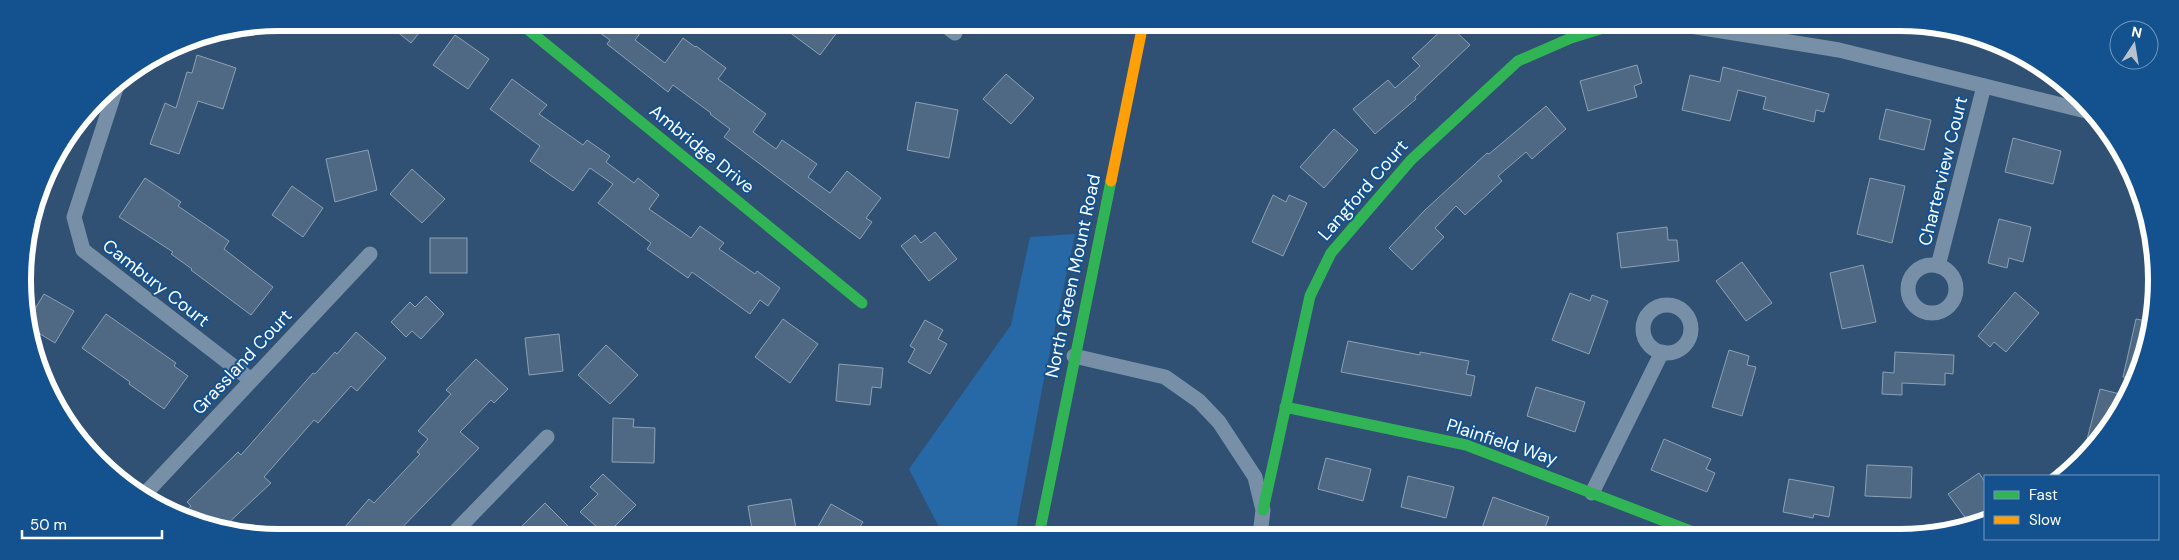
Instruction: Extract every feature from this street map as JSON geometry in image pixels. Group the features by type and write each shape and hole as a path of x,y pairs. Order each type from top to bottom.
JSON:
{"street":[{"name":"Ambridge Drive","path":"536,31 862,302"},
{"path":"951,31 955,34"},
{"name":"North Green Mount Road","path":"1040,529 1142,31"},
{"name":"Langford Court","path":"1263,510 1310,296 1331,253 1411,160 1518,61 1571,38 1594,31"},
{"path":"1721,31 1839,50 2080,110"},
{"name":"Charterview Court","path":"1938,266 1984,86"},
{"name":"Cambury Court","path":"114,95 74,217 83,250 251,380"},
{"name":"Grassland Court","path":"149,491 370,254"},
{"path":"1592,493 1662,352"},
{"path":"1074,356 1165,377 1199,401 1219,422 1255,477 1263,510 1261,529"},
{"name":"Plainfield Way","path":"1285,407 1466,445 1685,529"},
{"path":"458,529 547,437"}],"shaded area":[{"path":"1075,234 1043,384 1016,529 940,529 909,469 1011,325 1030,237"}],"building":[{"path":"396,31 421,31 411,43"},
{"path":"597,31 642,31 635,40 665,63 683,38 726,68 718,79 766,114 753,132 776,149 782,140 817,164 808,177 830,193 847,171 881,198 866,218 872,222 860,239 724,137 730,129 711,113 673,85 668,92 607,44 610,40"},
{"path":"788,31 838,31 820,55"},
{"path":"1441,31 1455,31 1470,45 1415,97 1416,99 1375,134 1353,109 1388,80 1395,88 1420,66 1412,58"},
{"path":"455,35 489,59 468,89 433,65"},
{"path":"197,55 236,68 223,109 198,101 179,154 150,144 165,103 176,108 187,72 192,73"},
{"path":"1637,65 1642,83 1634,86 1637,97 1588,111 1580,81"},
{"path":"1723,67 1829,94 1824,112 1816,110 1814,122 1763,109 1766,97 1738,90 1730,121 1682,110 1690,75 1720,82"},
{"path":"1006,74 1034,98 1011,124 983,99"},
{"path":"512,79 547,105 539,114 583,145 587,140 610,156 606,162 634,183 638,178 659,195 649,209 691,238 700,226 724,243 719,249 755,274 757,271 780,288 768,306 760,300 750,314 692,272 688,278 647,249 651,243 598,203 613,184 590,168 573,191 530,161 540,146 490,109"},
{"path":"916,102 958,110 949,158 907,150"},
{"path":"1546,106 1566,129 1532,159 1526,152 1498,176 1502,181 1465,215 1456,206 1435,228 1444,237 1412,270 1389,248 1425,210 1487,153 1489,154"},
{"path":"1886,109 1931,120 1924,150 1879,139"},
{"path":"1334,129 1358,150 1324,188 1300,167"},
{"path":"2013,138 2061,151 2053,184 2005,172"},
{"path":"368,150 377,190 335,202 326,159"},
{"path":"412,169 445,199 422,223 390,194"},
{"path":"145,178 181,202 178,206 229,241 224,249 273,287 251,315 171,254 173,252 119,217"},
{"path":"1870,178 1905,186 1892,243 1857,234"},
{"path":"292,186 323,208 303,237 272,215"},
{"path":"1273,195 1286,202 1289,195 1307,203 1283,256 1252,242"},
{"path":"1999,219 2031,227 2023,262 2009,258 2007,268 1988,263"},
{"path":"1667,227 1668,240 1677,240 1679,261 1621,268 1617,233"},
{"path":"935,232 957,259 929,281 901,246 915,235 921,243"},
{"path":"430,238 467,238 467,273 430,273"},
{"path":"1742,262 1772,303 1746,321 1716,281"},
{"path":"1863,265 1876,322 1842,329 1830,273"},
{"path":"2015,292 2039,313 2006,352 1994,342 1990,347 1978,336"},
{"path":"1570,293 1590,301 1592,295 1608,301 1589,354 1552,340"},
{"path":"44,294 74,311 55,343 37,332 33,312"},
{"path":"426,296 444,314 421,339 412,331 406,337 391,322 410,302 415,307"},
{"path":"106,314 176,363 174,366 188,376 164,409 82,348"},
{"path":"783,319 818,344 790,383 755,357"},
{"path":"2136,319 2144,321 2135,360 2127,378 2123,377"},
{"path":"925,320 943,330 938,339 947,344 930,374 908,362 915,349 910,346"},
{"path":"356,332 386,358 357,391 351,386 318,423 314,420 264,477 271,483 228,523 186,511 191,506 187,502 238,452 241,455 313,373 315,374 335,352 337,354"},
{"path":"559,334 563,371 529,375 525,338"},
{"path":"1348,341 1420,355 1420,352 1469,361 1466,374 1475,376 1471,396 1341,372"},
{"path":"606,345 638,375 610,404 578,375"},
{"path":"1729,350 1749,356 1747,365 1756,367 1742,416 1712,407"},
{"path":"1895,352 1954,355 1953,374 1945,373 1945,385 1902,383 1902,395 1882,394 1883,372 1894,373"},
{"path":"476,359 508,389 494,403 491,400 460,432 479,448 401,529 343,529 369,499 374,503 420,454 417,452 428,439 418,431 451,394 446,390"},
{"path":"839,364 883,368 881,388 872,387 870,405 836,401"},
{"path":"1536,387 1585,402 1575,432 1527,416"},
{"path":"2100,389 2120,394 2106,418 2086,444"},
{"path":"613,418 634,419 633,427 655,428 654,463 612,462"},
{"path":"1664,439 1711,459 1706,469 1715,473 1707,492 1651,470"},
{"path":"1326,458 1371,469 1363,501 1318,489"},
{"path":"1867,465 1912,467 1911,498 1865,496"},
{"path":"1979,473 1984,480 1984,514 1966,519 1948,494"},
{"path":"603,474 636,505 612,529 599,529 580,512 598,494 590,487"},
{"path":"1408,476 1454,487 1446,518 1401,507"},
{"path":"1789,479 1834,487 1829,517 1814,514 1813,518 1783,512"},
{"path":"1493,497 1549,517 1544,529 1482,528"},
{"path":"791,499 796,529 752,529 748,506"},
{"path":"545,503 568,526 565,529 519,529"},
{"path":"831,504 863,522 859,529 817,529"}],"traffic: fast":[{"path":"530,31 862,303"},
{"path":"1263,510 1310,296 1331,253 1411,160 1518,61 1571,38 1594,31"},
{"path":"1040,529 1111,181"},
{"path":"1285,407 1466,445 1685,529"}],"traffic: slow":[{"path":"1111,181 1142,31"}]}
